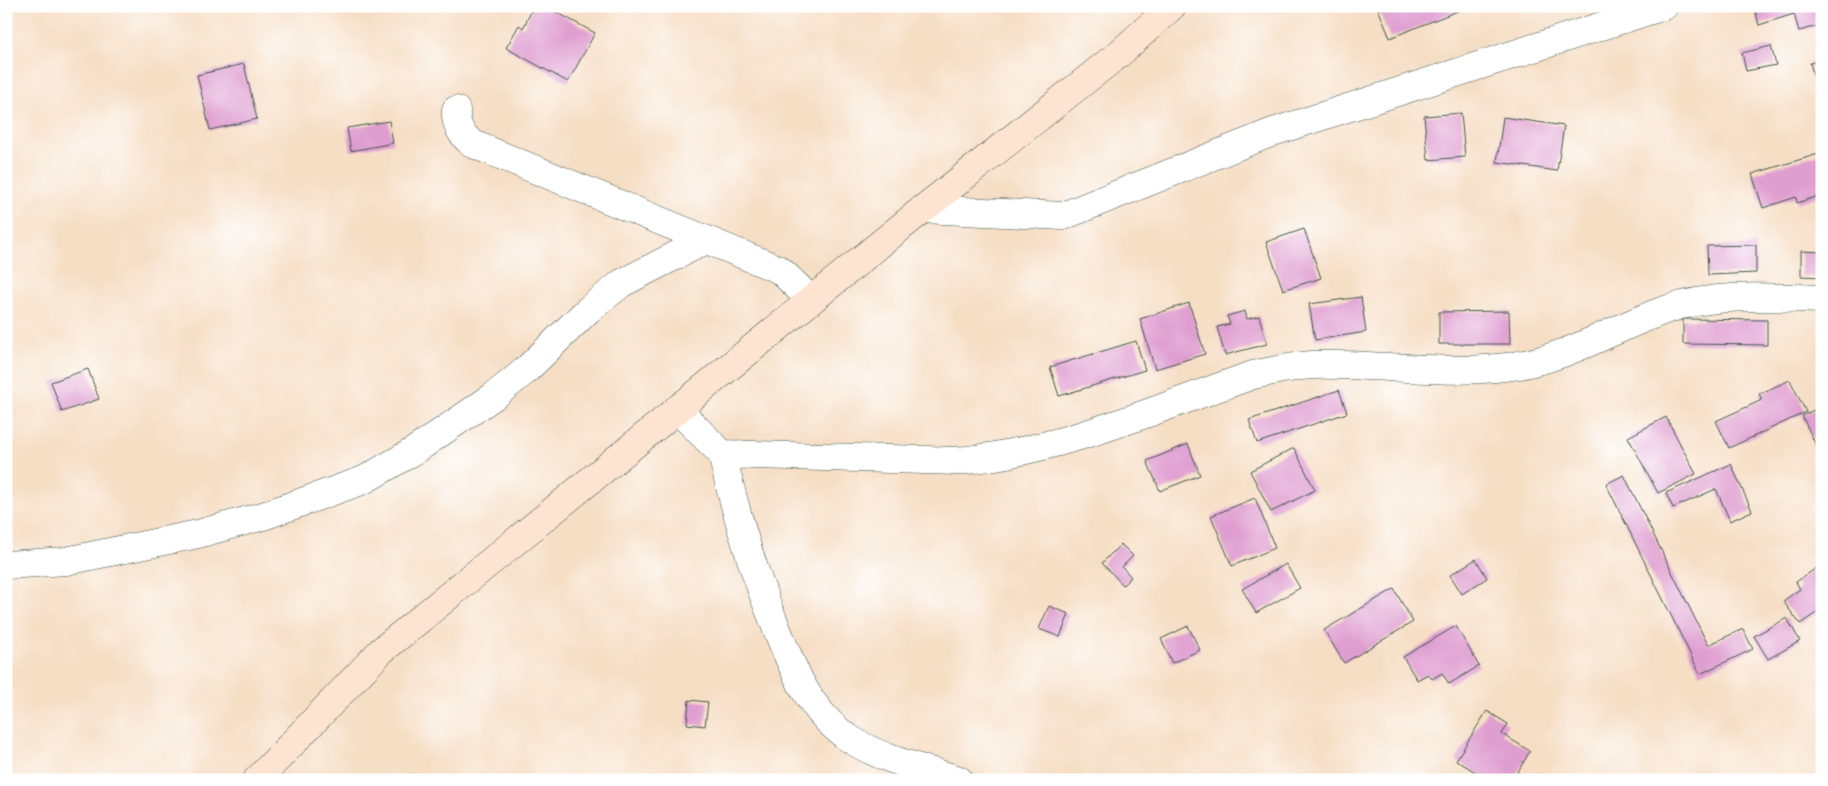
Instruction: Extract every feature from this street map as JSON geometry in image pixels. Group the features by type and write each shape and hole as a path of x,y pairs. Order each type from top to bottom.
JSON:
{"main road":[{"path":"257,780 381,651 923,209 1120,52 1172,6"}],"street":[{"path":"923,209 1063,216 1274,132 1664,6"},
{"path":"456,110 457,126 461,133 473,144 780,270 811,300"},
{"path":"6,565 66,561 198,534 263,516 364,480 414,451 494,396 525,371 588,310 622,283 706,240"},
{"path":"722,454 948,460 992,458 1060,443 1253,375 1282,368 1311,365 1461,369 1514,366 1555,355 1666,310 1688,304 1732,298 1822,299"},
{"path":"677,409 722,454 735,510 753,573 799,682 814,705 832,724 866,748 884,757 959,780"}],"building":[{"path":"534,6 545,6 595,33 568,82 506,48 519,25 523,28"},
{"path":"1377,6 1470,6 1390,38"},
{"path":"1754,6 1818,6 1822,25 1799,31 1794,14 1759,25"},
{"path":"1771,46 1776,65 1746,71 1742,53"},
{"path":"1822,60 1822,103 1821,103 1810,63"},
{"path":"244,64 257,119 210,130 197,75"},
{"path":"1461,113 1465,157 1428,160 1424,116"},
{"path":"1503,117 1564,126 1557,171 1497,162"},
{"path":"389,121 393,143 351,151 347,128"},
{"path":"1822,153 1822,195 1797,203 1796,197 1763,208 1752,174"},
{"path":"1304,229 1321,278 1283,290 1266,242"},
{"path":"1756,245 1756,273 1708,275 1707,246"},
{"path":"1801,251 1822,252 1822,277 1801,276"},
{"path":"1361,297 1366,332 1315,340 1309,304"},
{"path":"1189,303 1205,354 1155,369 1140,319"},
{"path":"1245,311 1247,319 1259,316 1267,344 1225,355 1217,327 1230,324 1227,316"},
{"path":"1509,311 1510,344 1439,344 1439,312"},
{"path":"1683,319 1767,320 1767,345 1683,344"},
{"path":"1136,341 1145,370 1059,396 1050,367"},
{"path":"88,369 99,399 62,412 51,382"},
{"path":"1790,380 1806,412 1729,448 1716,421 1762,400 1759,394"},
{"path":"1339,390 1347,413 1257,443 1249,420"},
{"path":"1822,406 1822,458 1802,416"},
{"path":"1666,417 1696,474 1658,493 1628,437"},
{"path":"1188,444 1200,475 1160,491 1147,461"},
{"path":"1294,448 1315,490 1271,512 1250,471"},
{"path":"1731,464 1752,511 1730,521 1716,489 1673,508 1666,493"},
{"path":"1624,475 1708,645 1743,629 1753,649 1700,674 1606,484"},
{"path":"1255,498 1275,548 1232,566 1211,516"},
{"path":"1121,544 1133,556 1122,567 1131,577 1123,585 1102,563"},
{"path":"1476,559 1487,578 1462,594 1450,575"},
{"path":"1286,564 1300,588 1256,613 1242,589"},
{"path":"1822,564 1822,609 1800,624 1783,601 1800,589 1796,582"},
{"path":"1394,589 1413,622 1344,663 1324,630"},
{"path":"1049,606 1069,614 1060,637 1039,629"},
{"path":"1787,618 1800,641 1768,659 1754,636"},
{"path":"1188,626 1200,650 1172,663 1161,639"},
{"path":"1456,626 1479,666 1449,684 1442,673 1432,679 1428,674 1417,680 1403,657"},
{"path":"689,700 708,702 705,726 687,724"},
{"path":"1487,711 1508,724 1502,734 1530,751 1513,780 1488,780 1456,760"}]}
